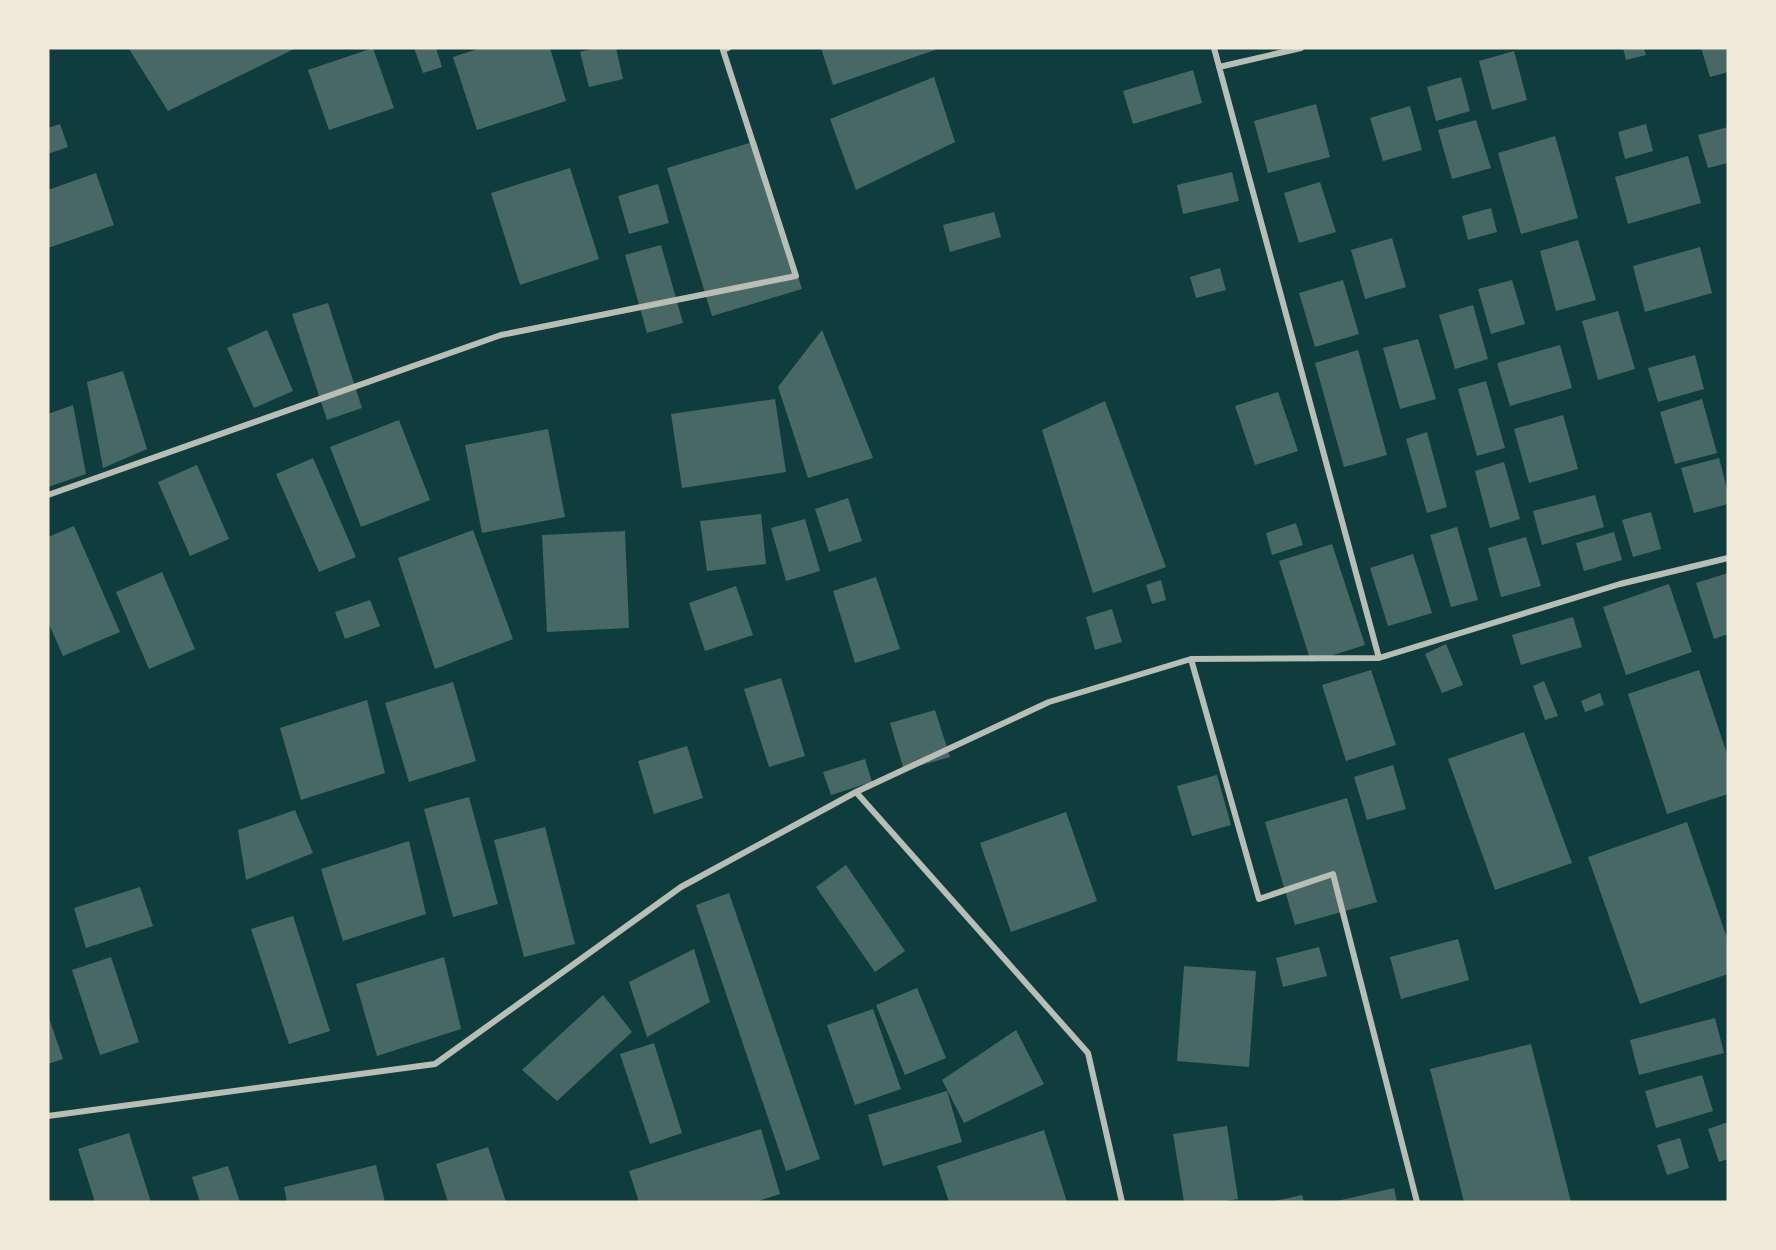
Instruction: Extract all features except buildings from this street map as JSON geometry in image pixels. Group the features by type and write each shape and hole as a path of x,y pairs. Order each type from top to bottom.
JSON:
{"street":[{"path":"48,495 501,335 796,276 723,50 728,48"},
{"path":"1214,48 1379,658"},
{"path":"1219,67 1301,48"},
{"path":"48,1116 435,1064 681,887 856,792 1049,702 1191,658 1379,658 1620,584 1728,558"},
{"path":"1191,658 1258,899 1333,874 1416,1202"},
{"path":"856,792 1088,1053 1122,1202"}]}
